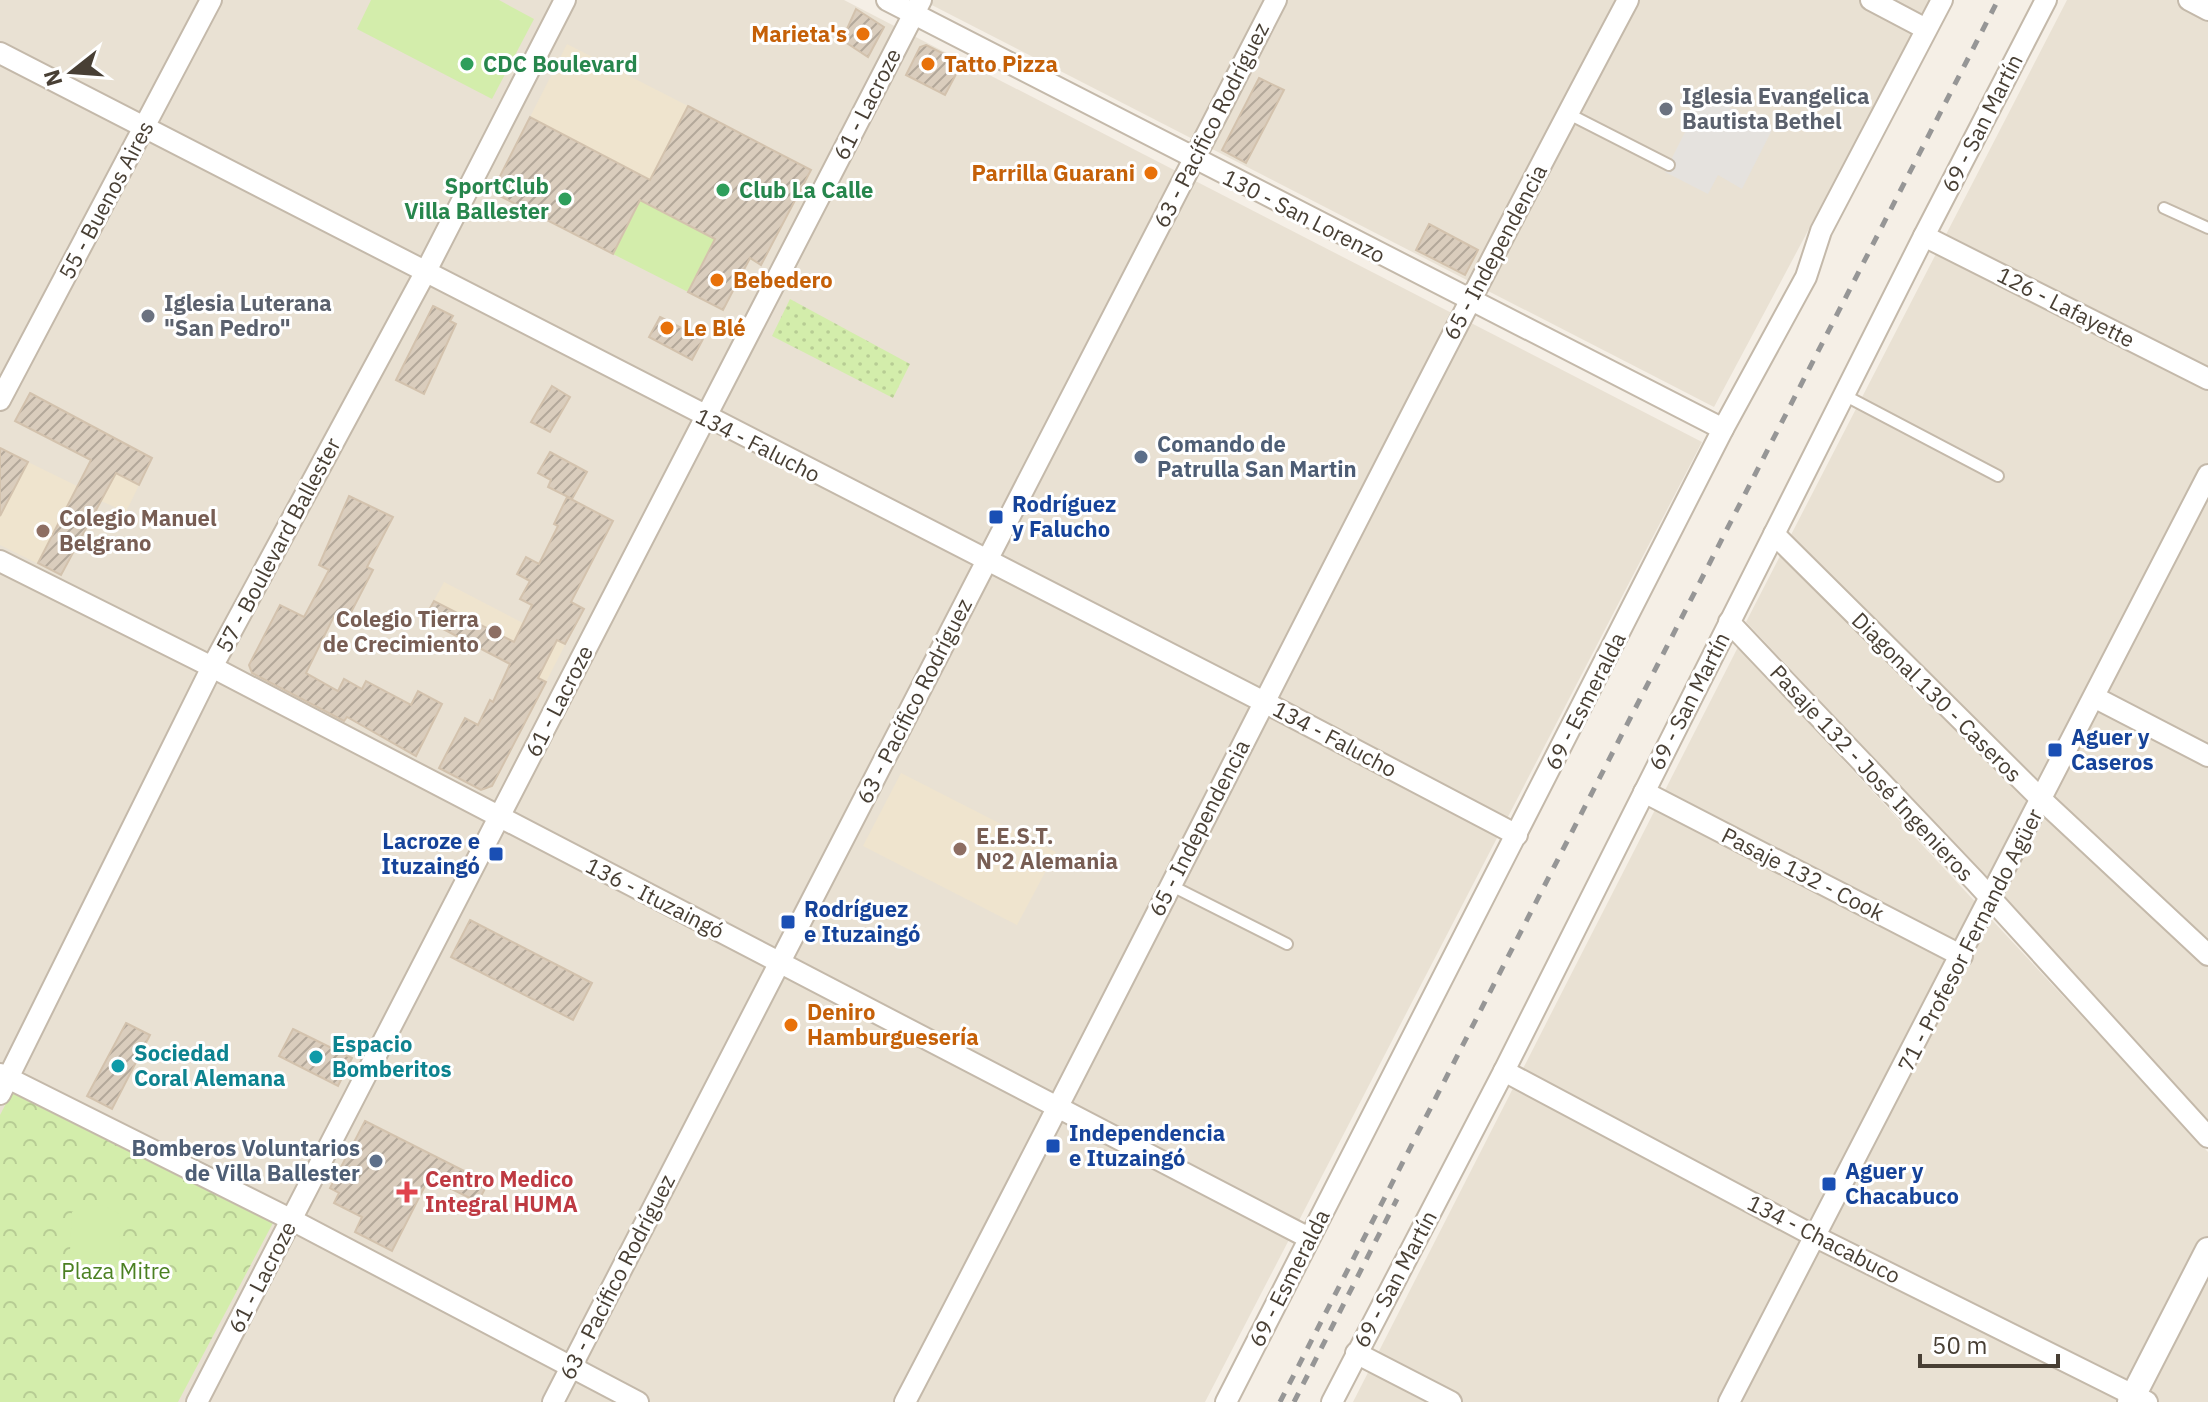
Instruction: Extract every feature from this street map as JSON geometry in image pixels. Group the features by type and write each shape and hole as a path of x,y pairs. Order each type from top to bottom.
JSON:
{"street":[{"name":"55 - Buenos Aires","path":"0,400 211,0"},
{"name":"57 - Boulevard Ballester","path":"3,1082 212,667 425,273 565,0"},
{"name":"130 - San Lorenzo","path":"887,0 917,7 1193,160 1723,429"},
{"name":"63 - Pacífico Rodríguez","path":"553,1402 1276,0"},
{"name":"65 - Independencia","path":"905,1402 1059,1109 1469,298 1628,0"},
{"path":"1871,0 1926,29"},
{"name":"69 - Esmeralda","path":"1226,1402 1723,429 1806,277 1821,231 1942,0"},
{"path":"1806,277 1952,0"},
{"name":"69 - San Martín","path":"1332,1402 1504,1071 2046,0"},
{"path":"2189,0 2208,10"},
{"name":"61 - Lacroze","path":"197,1402 917,7"},
{"name":"134 - Falucho","path":"0,53 1517,835"},
{"name":"126 - Lafayette","path":"1924,236 2208,379"},
{"name":"71 - Profesor Fernando Agüer","path":"1729,1402 2208,475"},
{"name":"Diagonal 130 - Caseros","path":"1774,534 2042,800 2208,955"},
{"name":"136 - Ituzaingó","path":"0,561 212,667 1309,1238"},
{"name":"Pasaje 132 - José Ingenieros","path":"1729,622 1991,899 2208,1137"},
{"path":"2094,697 2208,756"},
{"name":"Pasaje 132 - Cook","path":"1644,792 1962,956"},
{"name":"134 - Chacabuco","path":"1504,1071 1816,1237 2137,1400"},
{"path":"3,1082 292,1220 638,1402"},
{"path":"2137,1400 2208,1250"},
{"path":"1356,1353 1451,1402"}],"lane":[{"path":"1567,113 1669,165"},
{"path":"2164,208 2208,228"},
{"path":"1844,395 1998,476"},
{"path":"1170,885 1287,944"}],"shaded area":[{"path":"0,0 844,0 1702,442 1205,1402 0,1402"},
{"path":"922,0 1931,0 1714,407"},
{"path":"2067,0 2208,0 2208,1123 1988,879 1746,622"},
{"path":"567,44 688,106 650,180 530,117"},
{"path":"1704,94 1772,130 1742,189 1718,175 1708,194 1665,172"},
{"name":"Colegio Manuel Belgrano","path":"91,460 139,485 126,512 101,501 61,575 0,545 0,516 28,462 77,486"},
{"name":"Colegio Tierra de Crecimiento","path":"444,582 565,645 546,682 424,619"},
{"path":"1738,647 2208,1152 2208,1402 1353,1402"},
{"name":"E.E.S.T. Nº2 Alemania","path":"901,773 1056,852 1017,925 863,846"}],"green space":[{"name":"CDC Boulevard","path":"371,0 499,0 534,19 492,99 357,29"},
{"name":"Club La Calle","path":"811,170 761,265 715,240 688,292 613,254 650,180"},
{"path":"790,299 910,364 893,398 772,336"},
{"name":"Plaza Mitre","path":"14,1088 274,1221 178,1402 0,1402 0,1115"},
{"path":"86,1205 105,1206 121,1215 118,1272 92,1278 69,1269 72,1212"}],"building":[{"name":"Marieta's","path":"856,9 884,27 868,57 842,40"},
{"path":"926,45 962,63 945,95 906,75 920,47"},
{"path":"1259,78 1284,90 1246,163 1222,150"},
{"path":"688,106 811,170 761,265 750,258 723,310 688,292 715,239 640,200 613,254 492,192 530,117 650,180"},
{"path":"1429,224 1478,250 1465,275 1416,250"},
{"path":"433,306 453,316 450,321 456,324 424,394 396,380"},
{"name":"Le Blé","path":"660,317 703,339 692,360 649,337"},
{"path":"552,386 570,397 550,432 531,422"},
{"path":"30,393 152,458 139,485 116,473 61,575 38,563 91,460 15,421"},
{"path":"0,448 28,462 0,516"},
{"path":"550,452 587,472 572,499 548,487 551,480 538,473"},
{"path":"349,496 393,517 367,567 373,570 346,622 334,616 306,673 338,691 344,679 362,689 366,681 411,705 418,691 442,704 416,756 347,717 344,721 252,673 249,665 280,605 304,617 329,570 319,565"},
{"path":"567,497 613,521 571,602 584,609 565,644 557,640 538,678 546,682 492,786 481,790 439,768 465,718 478,725 490,700 493,702 510,664 424,619 434,601 514,642 532,605 520,599 530,581 517,574 526,557 539,564 558,526 554,524"},
{"path":"470,920 592,983 573,1020 451,957"},
{"name":"Sociedad Coral Alemana","path":"126,1023 150,1035 112,1109 87,1096"},
{"name":"Espacio Bomberitos","path":"293,1029 352,1058 338,1086 279,1056"},
{"path":"365,1121 488,1183 478,1202 429,1178 392,1251 355,1232 362,1217 334,1203 339,1193 330,1188"}],"railway":[{"path":"1280,1402 1998,0"},
{"path":"1294,1402 1397,1199"}],"place":[{"name":"Marieta's","path":"863,34"},
{"name":"CDC Boulevard","path":"467,64"},
{"name":"Tatto Pizza","path":"928,64"},
{"name":"Iglesia Evangelica Bautista Bethel","path":"1666,109"},
{"name":"Parrilla Guarani","path":"1151,173"},
{"name":"Club La Calle","path":"723,190"},
{"name":"SportClub Villa Ballester","path":"565,199"},
{"name":"Bebedero","path":"717,280"},
{"name":"Iglesia Luterana \"San Pedro\"","path":"148,316"},
{"name":"Le Blé","path":"667,328"},
{"name":"Comando de Patrulla San Martin","path":"1141,457"},
{"name":"Rodríguez y Falucho","path":"996,517"},
{"name":"Colegio Manuel Belgrano","path":"43,531"},
{"name":"Colegio Tierra de Crecimiento","path":"495,632"},
{"name":"Aguer y Caseros","path":"2055,750"},
{"name":"E.E.S.T. Nº2 Alemania","path":"960,849"},
{"name":"Lacroze e Ituzaingó","path":"496,854"},
{"name":"Rodríguez e Ituzaingó","path":"788,922"},
{"name":"Deniro Hamburguesería","path":"791,1025"},
{"name":"Espacio Bomberitos","path":"316,1057"},
{"name":"Sociedad Coral Alemana","path":"118,1066"},
{"name":"Independencia e Ituzaingó","path":"1053,1146"},
{"name":"Bomberos Voluntarios de Villa Ballester","path":"376,1161"},
{"name":"Aguer y Chacabuco","path":"1829,1184"},
{"name":"Centro Medico Integral HUMA","path":"407,1192"}]}
